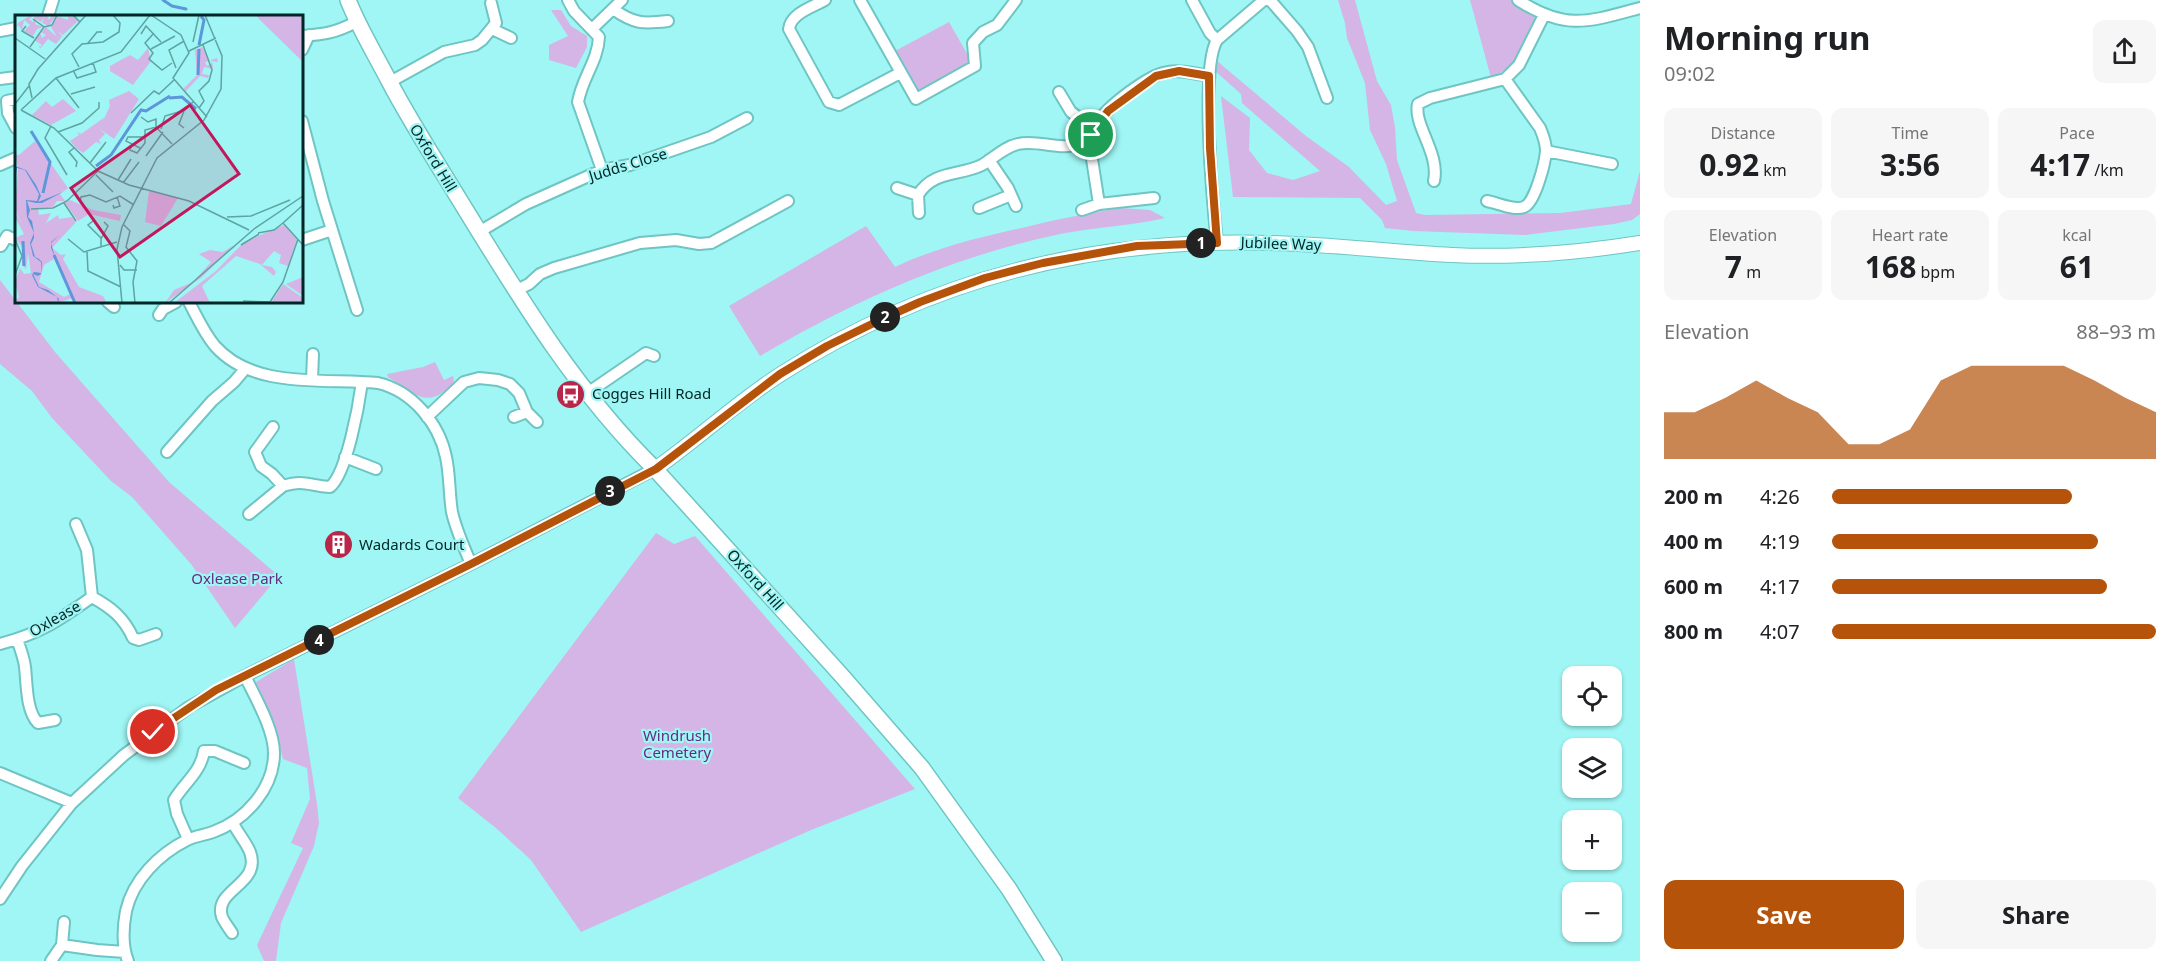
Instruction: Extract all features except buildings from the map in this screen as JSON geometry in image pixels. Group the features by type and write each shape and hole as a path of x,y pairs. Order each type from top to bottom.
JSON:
{"main road":[{"name":"Oxford Hill","path":"348,0 356,22 399,100 515,291 555,351 632,447 656,469 922,768 1009,889 1054,961"}],"street":[{"path":"48,15 53,0"},
{"path":"568,0 584,23 593,28 599,36 599,49 580,90 578,102 602,170"},
{"path":"593,28 622,0"},
{"path":"825,0 796,16 789,29 829,102 838,105 900,73"},
{"path":"860,0 916,99 975,66 973,43 983,32 997,25 1014,1"},
{"path":"1192,0 1210,33 1217,40"},
{"path":"1217,243 1210,148 1209,76 1212,54 1217,40 1264,0"},
{"path":"1270,0 1308,47 1327,98"},
{"path":"1518,0 1544,15 1559,20 1581,21 1640,8"},
{"path":"390,82 444,52 475,45 482,40 496,23 491,3"},
{"path":"613,9 627,19 645,24 668,21"},
{"path":"1434,181 1437,170 1416,111 1418,104 1430,98 1505,79 1519,64 1544,15"},
{"path":"305,36 331,33 356,22"},
{"path":"0,31 15,28"},
{"path":"492,29 511,38"},
{"path":"918,213 918,195 929,182 941,176 971,169 1018,144 1066,146 1086,140 1108,111 1156,76 1179,71 1209,76"},
{"path":"0,79 15,77"},
{"path":"1487,201 1518,208 1528,205 1533,198 1546,151 1540,128 1505,79"},
{"path":"1059,92 1071,112 1094,129"},
{"path":"15,99 7,101 8,113 15,126"},
{"name":"Judds Close","path":"479,232 526,204 602,170 630,165 711,137 747,118"},
{"path":"303,130 357,310"},
{"path":"1086,140 1092,159 1099,204"},
{"path":"1546,151 1612,164"},
{"path":"0,165 15,158"},
{"path":"979,208 1014,201 990,160"},
{"path":"897,188 918,195"},
{"path":"1082,210 1099,204 1154,198"},
{"path":"515,291 529,284 540,274 554,268 640,243 676,240 699,244 711,243 788,201"},
{"path":"303,240 332,230"},
{"path":"1,246 7,236 15,240"},
{"name":"Jubilee Way","path":"656,469 780,374 844,337 920,302 985,278 1071,257 1137,246 1217,243 1269,243 1491,256 1565,253 1640,243"},
{"path":"159,315 163,309 174,303"},
{"path":"190,303 206,334 216,347 244,369 276,377 362,381 391,386 415,403 435,430 446,456 453,515 471,564"},
{"path":"589,392 646,353 654,356"},
{"path":"312,380 313,354"},
{"path":"167,452 244,369"},
{"path":"427,417 464,382 479,378 510,384 519,393 527,412 537,422"},
{"path":"249,514 283,486 297,482 312,482 330,487 333,484 345,457 359,409 362,381"},
{"path":"514,417 527,412"},
{"path":"273,427 255,452 261,466 283,486"},
{"path":"345,457 376,469"},
{"path":"0,899 22,866 72,803 153,732 207,696 656,469"},
{"name":"Oxlease","path":"76,524 87,550 92,597"},
{"name":"Oxlease","path":"92,597 119,615 133,638 139,640 156,634"},
{"name":"Oxlease","path":"0,644 38,633 92,597"},
{"name":"Oxlease","path":"17,639 25,665 33,718 38,723 55,720"},
{"path":"63,945 126,956 125,916 138,883 165,853 188,839 232,823 262,793 270,774 274,751 265,720 245,676"},
{"path":"188,839 174,800 196,771 204,751 215,751 244,763"},
{"path":"0,773 72,803"},
{"path":"232,823 249,850 251,864 245,881 230,892 221,908 222,917 232,933"},
{"path":"51,961 63,945 64,922"}],"green space":[{"path":"1338,0 1355,0 1377,81 1391,105 1397,160 1416,213 1425,215 1560,213 1631,204 1640,171 1640,214 1632,220 1614,224 1525,235 1413,231 1385,228 1382,220 1360,198 1233,197 1221,96 1250,118 1249,150 1267,173 1293,180 1320,171 1242,103 1241,94 1214,70 1217,61 1306,136 1349,167 1386,205 1397,201 1386,164 1370,130 1365,83 1347,38"},
{"path":"1470,0 1510,0 1534,16 1536,23 1513,62 1491,78"},
{"path":"551,10 561,10 571,26 587,36 587,47 576,68 549,60 549,45 568,36"},
{"path":"949,22 970,59 969,63 919,90 916,89 895,51"},
{"path":"1121,208 1150,210 1165,218 1060,234 981,255 868,299 760,356 729,306 866,226 895,267 943,248 976,239"},
{"name":"Oxlease Park","path":"0,280 15,300 15,303 18,303 55,352 169,482 279,576 235,628 191,564 132,497 111,481 52,418 32,391 0,364"},
{"path":"435,362 444,380 453,376 454,380 448,388 432,397 418,396 388,377 387,374 423,367"},
{"name":"Windrush Cemetery","path":"656,533 674,544 695,536 915,789 811,830 581,932 531,860 458,798"},
{"path":"294,659 319,823 314,846 281,923 276,961 264,961 257,945 303,848 291,843 310,799 307,768 283,759 272,717 256,682"}],"waterway":[{"path":"163,0 172,6 186,9"}],"place":[{"name":"Cogges Hill Road","path":"571,394"},
{"name":"Wadards Court","path":"338,545"}],"route":[{"path":"153,732 216,690 471,564 622,484 656,469 780,374 827,346 880,320 920,302 985,278 1043,263 1137,246 1217,243 1210,148 1209,76 1179,71 1156,76 1108,111 1091,135"}]}
